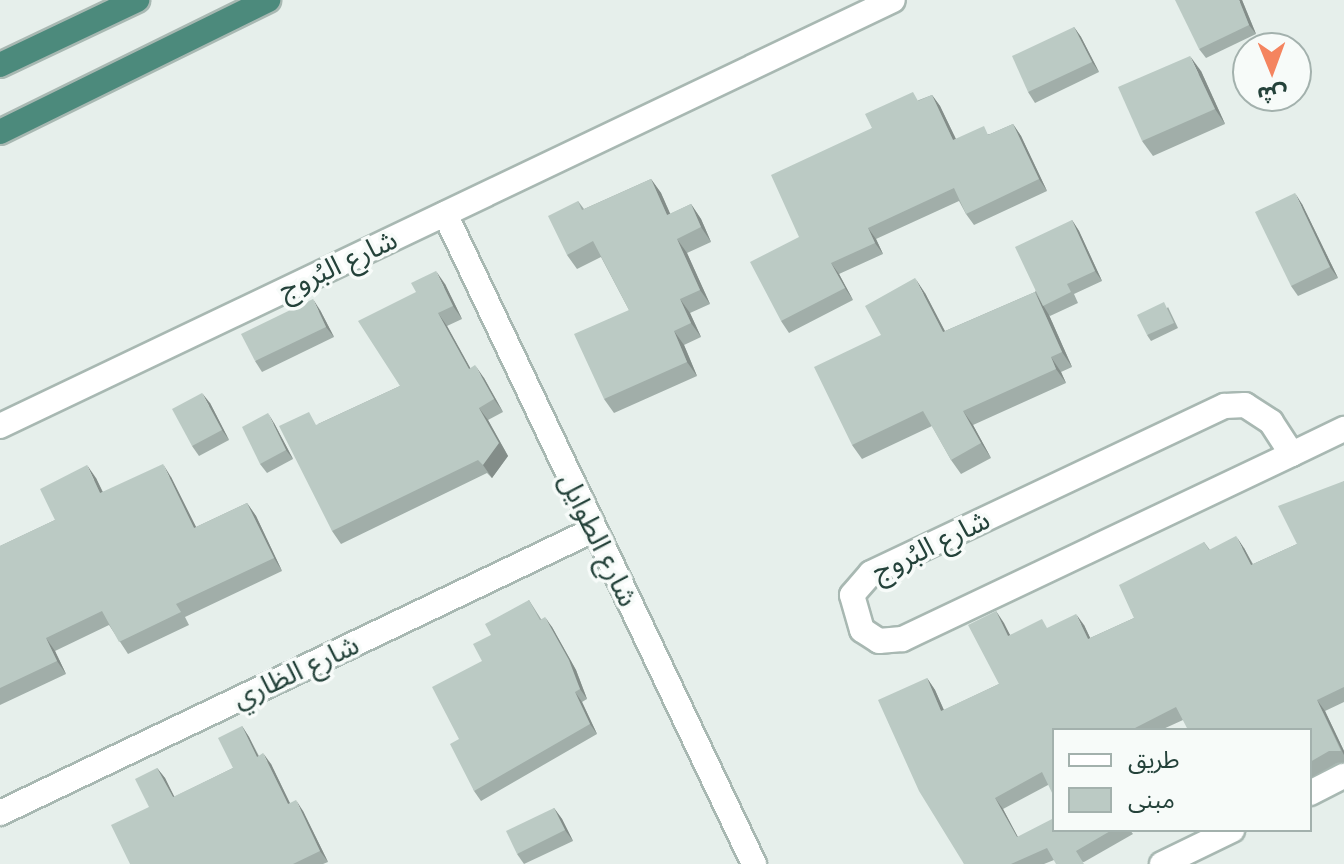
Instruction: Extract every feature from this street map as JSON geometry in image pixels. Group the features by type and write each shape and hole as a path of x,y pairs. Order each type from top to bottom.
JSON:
{"highway":[{"path":"0,65 137,0"},
{"path":"0,132 268,0"}],"street":[{"name":"شارع البُروج","path":"0,426 893,0"},
{"name":"شارع الطوايل","path":"445,214 754,864"},
{"name":"شارع البُروج","path":"1292,454 1263,413 1245,405 1225,406 871,573 855,587 854,614 870,637 902,639 1292,454 1344,429"},
{"name":"شارع الظاري","path":"0,813 593,530"},
{"path":"1312,792 1342,783"},
{"path":"1162,864 1228,832"}],"building":[{"path":"1175,0 1239,0 1249,25 1199,49"},
{"path":"1074,27 1092,62 1028,92 1012,56"},
{"path":"1190,56 1215,109 1142,141 1118,87"},
{"path":"913,92 918,101 932,95 953,140 984,126 988,135 1013,124 1039,179 966,214 954,188 868,228 875,243 831,263 845,288 781,321 750,262 799,237 771,175 872,128 865,114"},
{"path":"651,179 667,215 691,204 701,227 677,239 700,290 680,299 691,323 674,331 687,362 604,399 574,334 629,310 593,241 567,255 548,216 578,201 582,210"},
{"path":"1295,193 1330,267 1291,286 1255,212"},
{"path":"1072,220 1095,271 1067,284 1071,292 1043,306 1015,247"},
{"path":"436,271 453,306 438,313 469,369 475,365 494,399 479,408 499,443 483,465 478,460 332,531 279,426 309,412 316,425 400,386 358,321 416,292 411,283"},
{"path":"915,278 943,332 1035,292 1062,352 1051,357 1056,369 963,411 981,443 951,460 923,411 852,445 814,367 881,335 865,306"},
{"path":"313,299 326,327 255,361 241,334"},
{"path":"1164,302 1174,323 1147,335 1137,315"},
{"path":"202,393 222,430 192,446 172,409"},
{"path":"268,413 286,450 260,464 242,427"},
{"path":"163,464 194,528 247,503 274,558 176,604 181,612 119,642 102,611 46,638 57,661 0,688 0,546 55,520 40,489 87,465 100,493"},
{"path":"1344,481 1344,687 1317,700 1341,751 1329,751 1312,761 1312,728 1187,728 1176,707 1135,728 1052,728 1052,793 1042,772 995,798 1017,837 1052,819 1052,832 1109,832 1076,851 1084,864 1056,864 1047,848 1011,864 964,864 919,791 878,700 927,678 941,711 999,684 968,625 996,611 1008,636 1042,619 1047,628 1076,614 1088,639 1134,618 1119,585 1204,542 1209,550 1236,536 1251,565 1297,544 1278,506"},
{"path":"529,600 540,620 545,617 569,660 580,689 575,692 590,724 474,791 450,744 459,739 432,687 482,661 473,644 491,635 485,624"},
{"path":"242,726 257,757 263,753 288,804 296,800 320,851 293,864 130,864 111,825 149,807 135,779 157,768 173,797 233,768 218,738"},
{"path":"554,808 565,830 517,854 506,831"}]}
